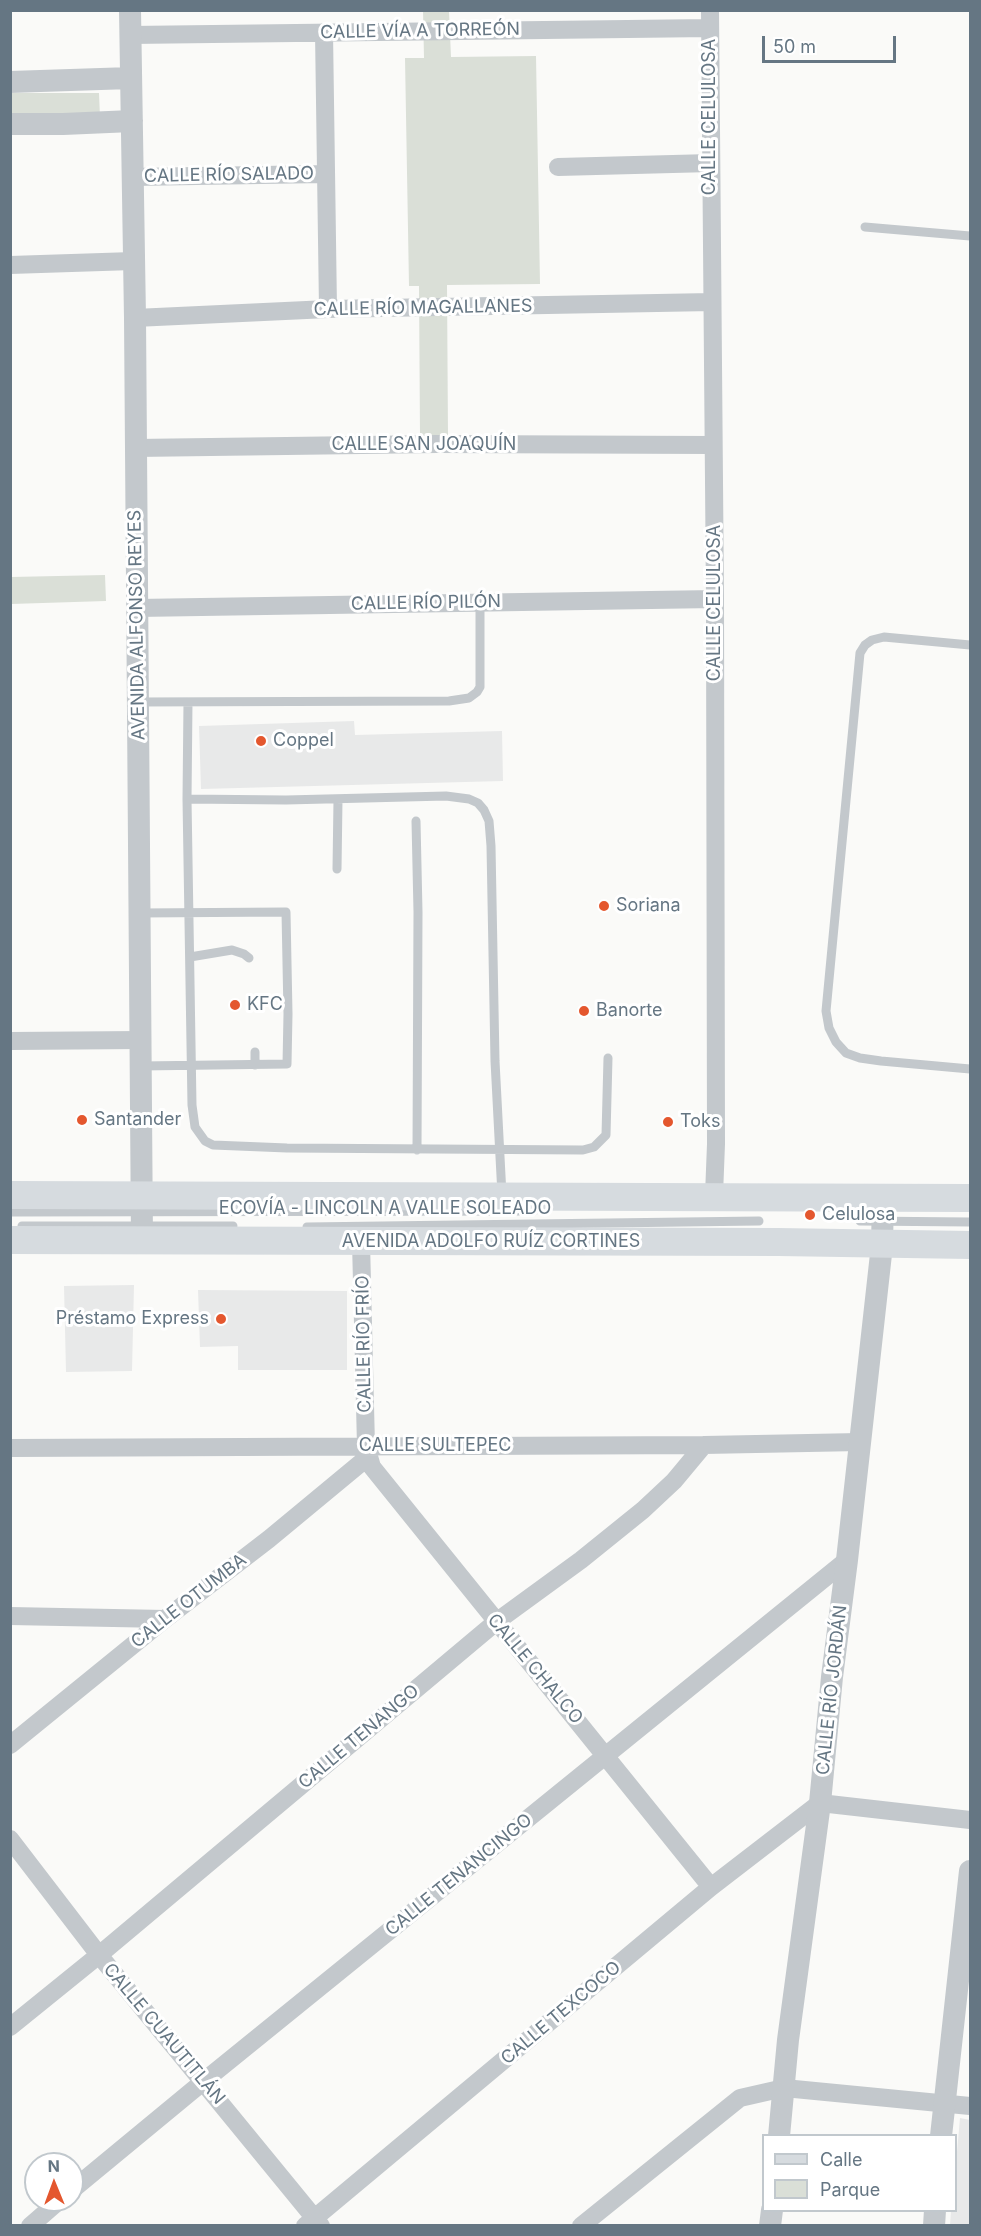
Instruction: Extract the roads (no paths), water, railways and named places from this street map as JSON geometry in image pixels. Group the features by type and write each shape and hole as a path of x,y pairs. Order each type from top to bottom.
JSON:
{"main road":[{"name":"AVENIDA ADOLFO RUÍZ CORTINES","path":"10,1195 142,1218 361,1242 778,1242 883,1215 970,1198"},
{"name":"AVENIDA ADOLFO RUÍZ CORTINES","path":"10,1240 142,1218 502,1196 714,1196 883,1215 970,1245"}],"street":[{"name":"AVENIDA ALFONSO REYES","path":"130,10 135,318 142,1218"},
{"name":"CALLE VÍA A TORREÓN","path":"130,35 324,32 710,19"},
{"name":"CALLE CELULOSA","path":"710,19 715,599 716,1144 714,1196"},
{"path":"324,32 328,309"},
{"path":"10,81 131,78"},
{"path":"10,124 132,121"},
{"path":"558,167 711,163"},
{"name":"CALLE RÍO SALADO","path":"132,177 325,174"},
{"path":"10,265 133,261"},
{"name":"CALLE RÍO MAGALLANES","path":"135,318 328,309 712,302"},
{"name":"CALLE SAN JOAQUÍN","path":"135,448 437,444 713,445"},
{"name":"CALLE RÍO PILÓN","path":"137,608 715,599"},
{"path":"10,1041 141,1040"},
{"name":"CALLE RÍO JORDÁN","path":"779,2134 788,2040 820,1803 883,1215"},
{"name":"CALLE RÍO FRÍO","path":"361,1242 367,1451"},
{"name":"CALLE SULTEPEC","path":"10,1448 367,1451 860,1442"},
{"name":"CALLE TENANGO","path":"10,2027 496,1622 581,1560 643,1509 674,1481 704,1445"},
{"name":"CALLE OTUMBA","path":"10,1745 165,1619 269,1539 367,1451"},
{"name":"CALLE CHALCO","path":"367,1451 372,1467 393,1494 711,1887"},
{"name":"CALLE TENANCINGO","path":"84,2180 847,1560"},
{"path":"10,1616 165,1619"},
{"path":"820,1803 970,1820"},
{"name":"CALLE TEXCOCO","path":"314,2223 711,1887 820,1803"},
{"name":"CALLE CUAUTITLÁN","path":"10,1839 99,1955 204,2081 314,2223"},
{"path":"941,2134 965,1962 970,1871"},
{"path":"581,2226 740,2098 784,2088 970,2106"},
{"path":"30,2226 46,2212"}],"lane":[{"path":"865,227 970,236"},
{"path":"137,702 449,701 469,698 480,687 480,602"},
{"path":"970,645 884,637 872,640 860,653 826,1011 829,1028 836,1042 846,1053 881,1061 970,1069"},
{"path":"188,702 187,799 192,1105 195,1127 205,1141 213,1145 417,1150 500,1149 570,1152 583,1150 594,1147 606,1135 608,1058"},
{"path":"187,799 338,800 460,797 478,803 484,810 489,821 491,846 495,1061 502,1196"},
{"path":"337,869 338,800"},
{"path":"416,821 417,1150"},
{"path":"140,913 286,912 288,1014 287,1064 141,1066"},
{"path":"190,957 232,950 249,958"},
{"path":"255,1052 255,1065"},
{"path":"10,1212 142,1218 539,1211"},
{"path":"860,1221 883,1215 970,1222"},
{"name":"ECOVÍA - LINCOLN A VALLE SOLEADO","path":"10,1226 142,1218 249,1227"},
{"name":"ECOVÍA - LINCOLN A VALLE SOLEADO","path":"297,1227 759,1221"}],"place":[{"name":"Coppel","path":"261,741"},
{"name":"Soriana","path":"604,906"},
{"name":"KFC","path":"235,1005"},
{"name":"Banorte","path":"584,1011"},
{"name":"Santander","path":"82,1120"},
{"name":"Toks","path":"668,1122"},
{"name":"Celulosa","path":"810,1215"},
{"name":"Préstamo Express","path":"221,1319"}]}
